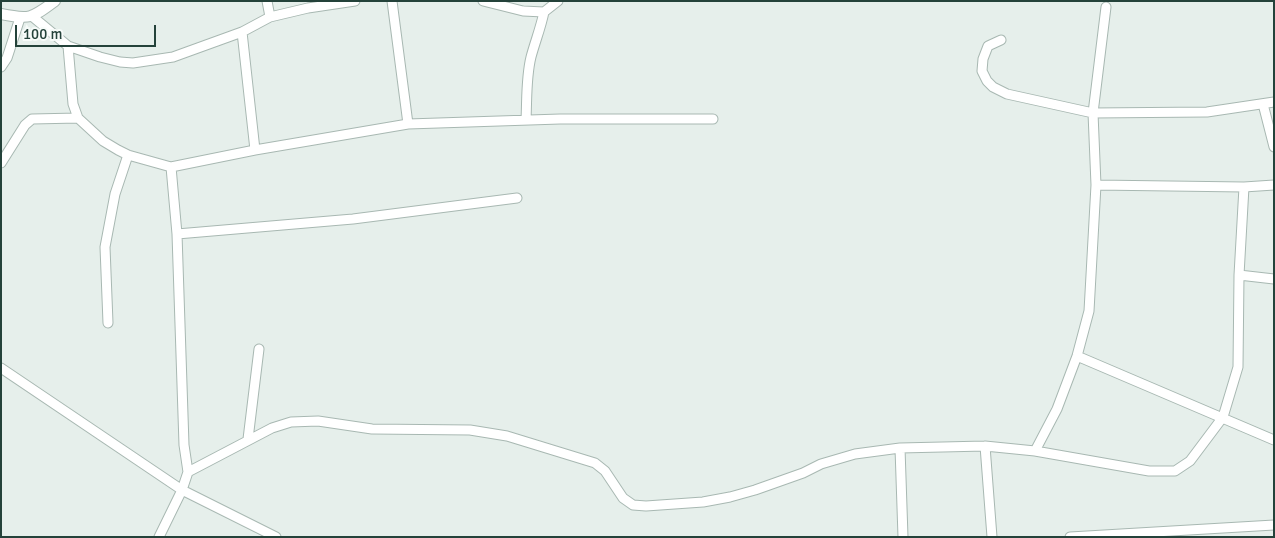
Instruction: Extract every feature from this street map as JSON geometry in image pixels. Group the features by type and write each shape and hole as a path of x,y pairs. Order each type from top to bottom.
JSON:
{"street":[{"path":"1,14 20,18 33,17 55,1"},
{"path":"267,1 270,17"},
{"path":"33,17 68,46 100,57 133,63 173,57 242,32 270,17 308,8 355,1"},
{"path":"392,1 408,124"},
{"path":"483,1 523,11 544,12"},
{"path":"526,120 527,81 544,12 558,1"},
{"path":"1035,451 1054,417 1077,356 1089,311 1096,185 1093,112 1106,7"},
{"path":"1,67 7,58 20,18"},
{"path":"242,32 255,150"},
{"path":"1001,40 988,46 983,60 982,71 993,87 1007,94 1093,112 1207,112 1274,102"},
{"path":"68,46 73,104 78,118 103,141 128,155 171,167 255,150 408,124 526,120 713,119"},
{"path":"1263,104 1274,147"},
{"path":"1,163 25,124 32,119 78,118"},
{"path":"108,323 105,247 115,194 128,155"},
{"path":"159,537 182,490 188,472 184,444 177,234 171,167"},
{"path":"1096,185 1274,185"},
{"path":"188,472 272,428 291,422 318,421 372,429 470,430 498,435 594,463 605,470 623,498 633,506 703,502 730,497 803,473 821,464 855,454 900,448 985,446 1035,451 1149,471 1175,471 1190,461 1223,417 1238,367 1239,275 1244,186"},
{"path":"177,234 354,219 517,198"},
{"path":"1239,275 1274,279"},
{"path":"248,439 259,349"},
{"path":"1077,356 1274,440"},
{"path":"1,368 182,490 276,537"},
{"path":"985,446 992,537"},
{"path":"900,448 903,537"},
{"path":"1070,537 1274,525"}]}
